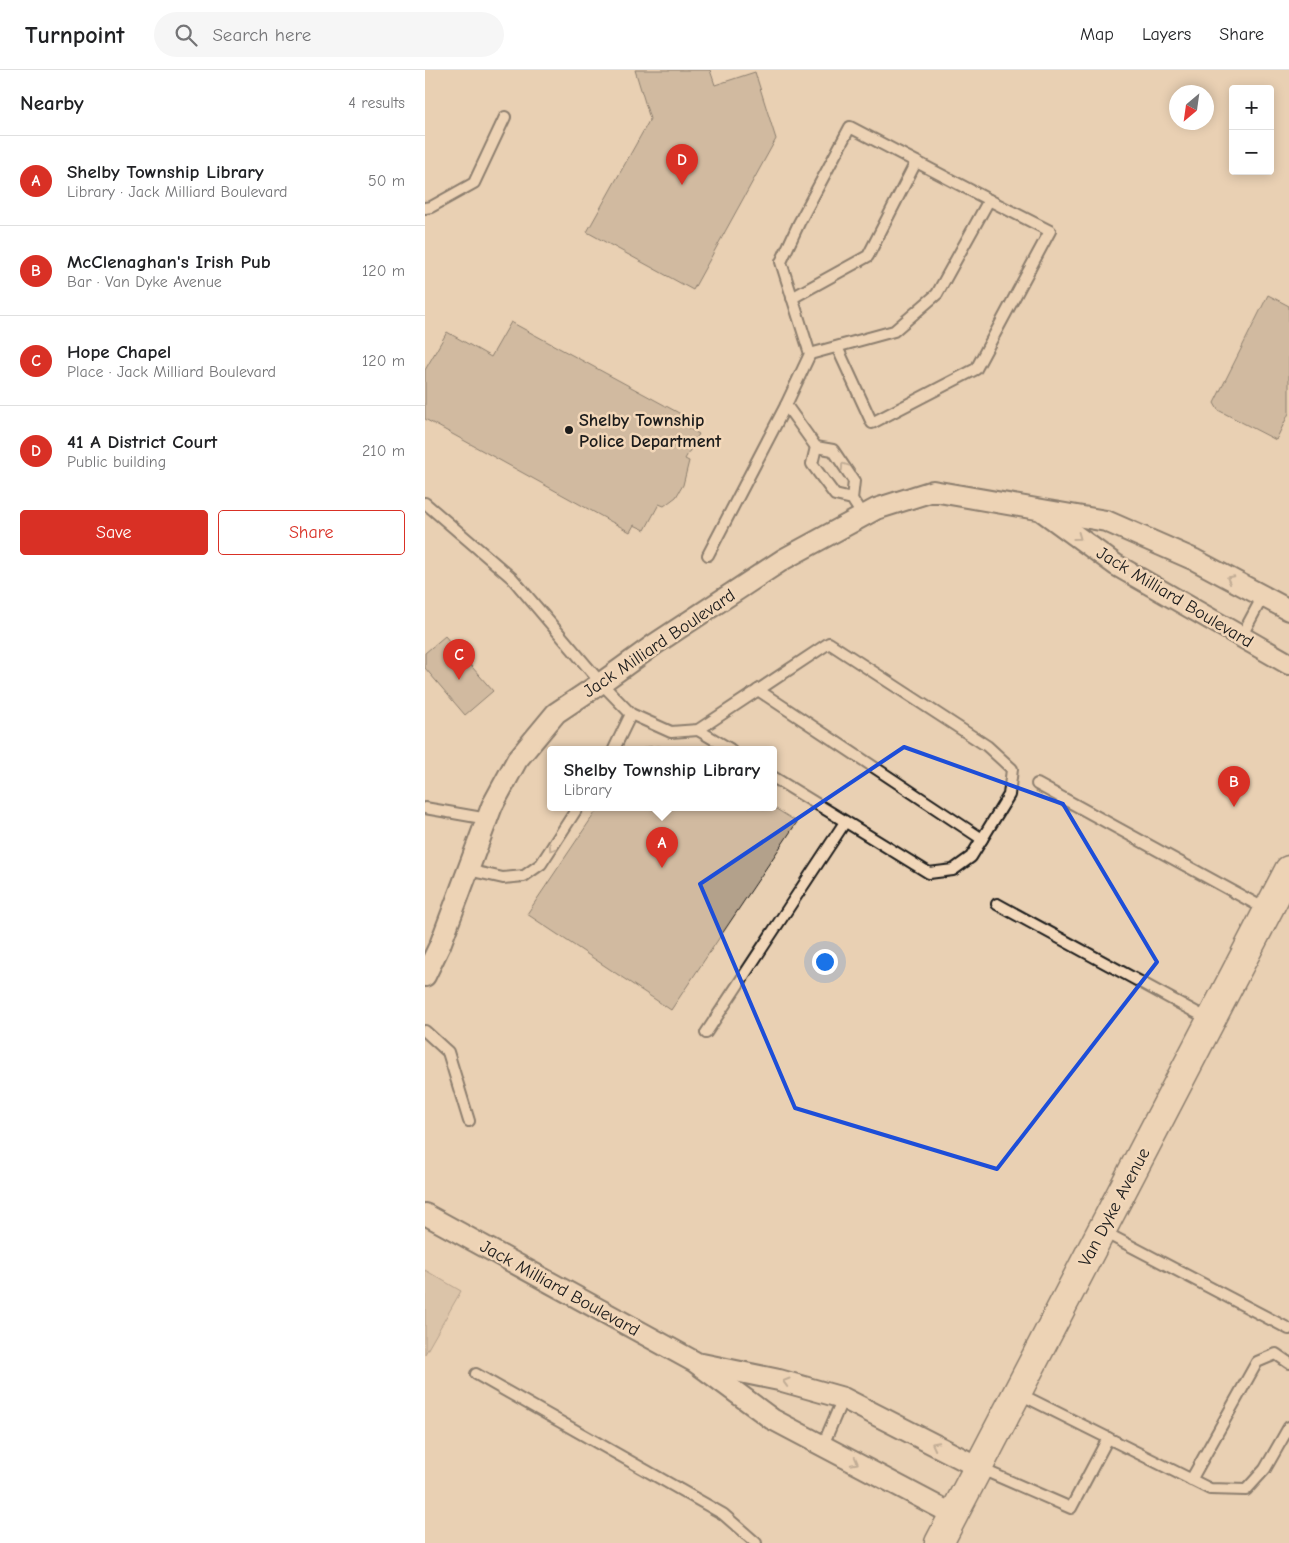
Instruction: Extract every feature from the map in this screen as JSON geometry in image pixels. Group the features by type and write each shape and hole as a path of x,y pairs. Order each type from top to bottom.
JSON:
{"main road":[{"name":"Van Dyke Avenue","path":"943,1542 978,1467 1289,870"}],"street":[{"name":"Jack Milliard Boulevard","path":"425,976 440,945 492,806 517,760 556,713 655,644 784,559 876,509 933,491 1106,521 1195,560 1289,610"},
{"name":"Jack Milliard Boulevard","path":"1038,509 1115,565 1289,664"},
{"name":"Jack Milliard Boulevard","path":"425,1214 695,1362 772,1419 954,1515"},
{"name":"Jack Milliard Boulevard","path":"695,1362 779,1380 843,1398 978,1467"}],"lane":[{"path":"425,208 431,207 474,183 505,116"},
{"path":"708,555 786,405 810,354 781,262 799,223 850,127 1050,231 976,369 872,423 837,347"},
{"path":"793,298 867,256 916,162"},
{"path":"810,354 894,331 937,294 989,200"},
{"path":"786,405 816,447 833,450 854,481 852,499 863,516"},
{"path":"816,447 812,464 835,495 852,499"},
{"path":"425,503 512,578 601,683 631,714 671,732 698,730 829,643 987,746 1012,769 1009,795 971,857 953,870 929,873 777,779"},
{"path":"1241,637 1263,596"},
{"path":"758,690 982,839"},
{"path":"615,746 631,714"},
{"path":"698,730 725,746"},
{"path":"1037,784 1268,910"},
{"path":"425,808 488,819"},
{"path":"468,870 503,878 524,876 541,864 575,811"},
{"path":"706,1034 845,822"},
{"path":"997,904 1211,1020"},
{"path":"425,1031 448,1052 469,1121"},
{"path":"1101,1231 1289,1329"},
{"path":"1191,1480 1257,1362 1276,1354 1289,1363"},
{"path":"476,1374 723,1514 756,1543"},
{"path":"1017,1392 1210,1489 1247,1490 1265,1469 1289,1427"},
{"path":"823,1445 843,1398"},
{"path":"978,1467 1071,1508 1107,1438"}],"highlighted area":[{"path":"904,747 1063,804 1157,962 997,1169 795,1108 700,884"}],"shaded area":[{"path":"425,1270 461,1291 425,1354"}],"building":[{"path":"635,70 710,70 715,85 755,72 776,139 693,290 587,232 650,119"},
{"path":"1268,295 1289,306 1289,413 1276,440 1218,410 1214,403"},
{"name":"Shelby Township Police Department","path":"511,322 690,419 686,427 699,434 685,459 689,461 683,485 676,497 664,506 659,504 645,530 634,525 630,532 425,419 425,370 447,332 491,357"},
{"path":"445,636 493,691 465,715 425,668 425,653"},
{"path":"777,810 797,822 671,1010 527,914 596,811"}],"place":[{"name":"41 A District Court","path":"682,185"},
{"name":"Shelby Township Police Department","path":"569,430"},
{"name":"Hope Chapel","path":"459,680"},
{"name":"McClenaghan's Irish Pub","path":"1234,807"},
{"name":"Shelby Township Library","path":"662,868"}]}
